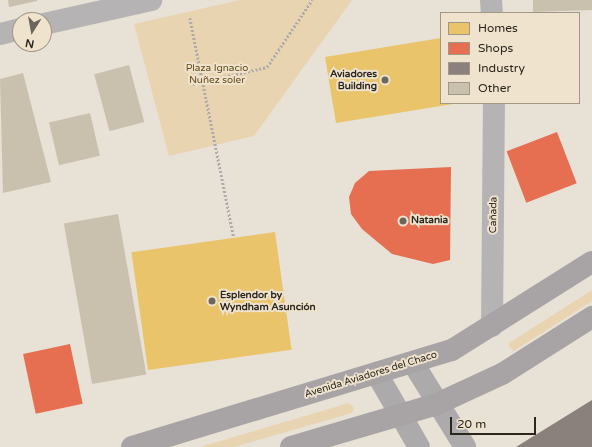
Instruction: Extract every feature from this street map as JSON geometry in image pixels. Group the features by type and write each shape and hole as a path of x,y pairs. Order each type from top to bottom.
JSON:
{"highway":[{"name":"Avenida Aviadores del Chaco","path":"132,447 413,364 452,350 592,262"},
{"path":"291,447 437,404 502,374 592,317"}],"main road":[{"path":"413,364 465,447"},
{"path":"377,374 399,415 419,447"}],"street":[{"path":"52,22 151,0"},
{"path":"491,0 492,12"},
{"path":"0,34 12,31"},
{"name":"Cañada","path":"492,326 494,104"}],"path":[{"path":"193,84 267,67 312,0"},
{"path":"190,18 234,238"}],"green space":[{"name":"Plaza Ignacio Nuñez soler","path":"240,0 352,0 254,136 169,156 134,24"},
{"path":"592,290 592,301 514,351 509,347 509,343"},
{"path":"349,403 354,408 352,413 234,447 200,447"}],"building: Homes":[{"name":"Aviadores Building","path":"440,38 440,104 453,104 336,123 325,57"},
{"path":"275,232 292,350 148,370 131,252"}],"building: Shops":[{"path":"557,132 577,183 526,203 507,151"},
{"name":"Natania","path":"451,167 450,260 433,264 392,254 362,229 351,214 349,197 355,183 369,171"},
{"path":"70,344 83,404 36,414 23,354"}],"building: Industry":[{"path":"592,400 592,447 516,447"}],"building: Other":[{"path":"8,0 37,0 37,1 9,7"},
{"path":"533,0 592,0 592,10 533,12"},
{"path":"129,65 144,122 109,131 94,74"},
{"path":"23,73 51,182 3,193 0,79"},
{"path":"90,113 100,156 59,165 49,122"},
{"path":"118,214 146,375 92,384 64,224"}],"place":[{"name":"Aviadores Building","path":"385,80"},
{"name":"Natania","path":"403,221"},
{"name":"Esplendor by Wyndham Asunción","path":"212,301"}]}
